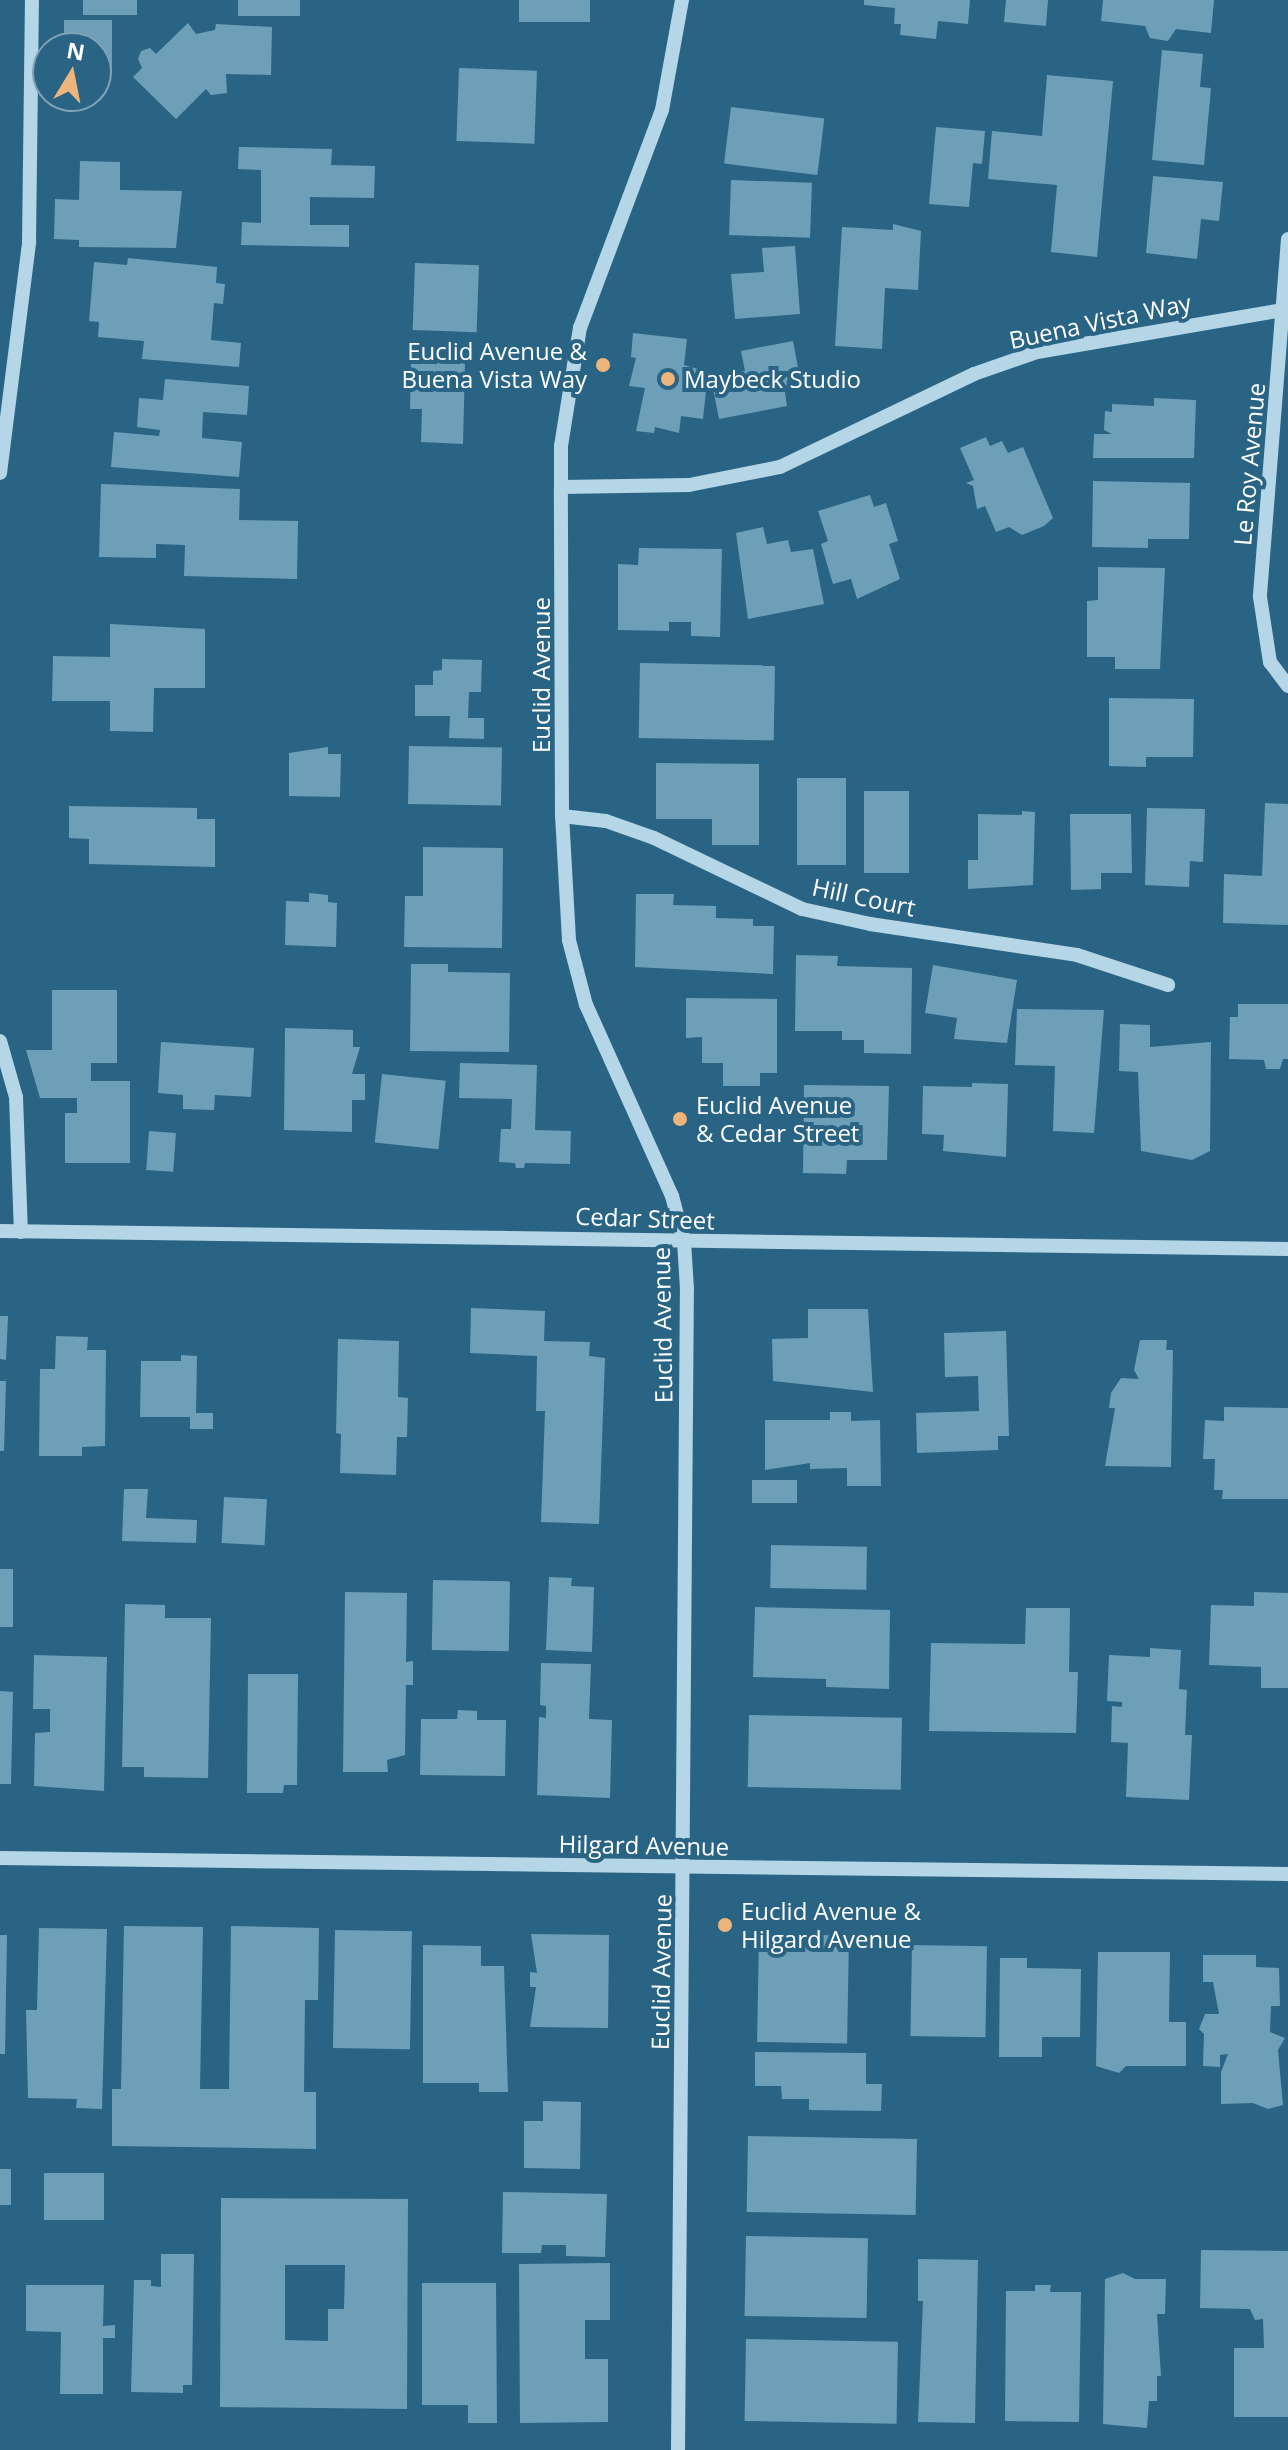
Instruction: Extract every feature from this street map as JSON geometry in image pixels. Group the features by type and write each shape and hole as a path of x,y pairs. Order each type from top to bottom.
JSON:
{"street":[{"path":"0,473 29,242 32,0"},
{"name":"Euclid Avenue","path":"678,2450 684,1867 684,1241 647,1135 586,1005 569,940 562,816 561,446 580,328 662,110 682,0"},
{"name":"Le Roy Avenue","path":"1288,239 1285,309 1260,597 1270,662 1288,686"},
{"name":"Buena Vista Way","path":"561,487 689,485 780,467 974,374 1037,352 1285,309"},
{"name":"Hill Court","path":"562,816 606,821 654,838 802,909 870,924 1077,955 1168,985"},
{"path":"0,1041 16,1097 21,1232"},
{"name":"Cedar Street","path":"0,1231 1288,1249"},
{"name":"Hilgard Avenue","path":"0,1858 1288,1874"}],"building":[{"path":"83,0 137,0 137,15 83,15"},
{"path":"238,0 300,0 300,16 238,16"},
{"path":"519,0 590,0 590,22 519,22"},
{"path":"864,0 970,0 968,24 938,21 936,39 900,35 901,24 894,24 895,8 864,5"},
{"path":"1006,0 1048,0 1046,26 1004,22"},
{"path":"1103,0 1214,0 1211,33 1176,29 1168,41 1150,38 1145,26 1101,21"},
{"path":"64,20 112,20 112,32 64,32"},
{"path":"188,23 196,34 215,30 216,24 272,27 271,75 226,74 227,93 211,95 206,89 176,119 133,77 142,68 138,59 141,51 150,48 156,54"},
{"path":"1162,50 1203,54 1200,87 1211,88 1204,165 1152,160"},
{"path":"459,68 537,71 534,144 456,141"},
{"path":"1047,75 1113,81 1097,257 1051,252 1057,185 988,179 992,131 1042,136"},
{"path":"731,107 824,118 817,175 724,164"},
{"path":"936,127 985,131 982,164 973,163 969,207 929,204"},
{"path":"239,147 332,149 331,165 375,166 374,198 310,197 310,225 349,225 349,247 241,245 242,222 261,223 261,170 238,169"},
{"path":"80,161 120,162 120,190 182,191 176,248 79,247 79,240 54,239 55,199 79,200"},
{"path":"1153,176 1223,182 1219,221 1201,219 1197,259 1146,253"},
{"path":"731,180 812,183 810,238 729,235"},
{"path":"893,224 921,231 918,290 885,288 882,349 835,346 842,227 893,230"},
{"path":"795,246 800,314 735,319 731,274 764,272 762,248"},
{"path":"128,258 217,267 216,283 225,284 223,304 214,303 211,340 241,343 239,367 142,359 144,341 98,337 99,322 89,321 94,262 127,265"},
{"path":"415,263 479,265 477,332 413,330"},
{"name":"Maybeck Studio","path":"633,333 687,339 684,365 708,372 703,419 681,416 679,433 655,427 654,433 636,431 645,388 629,386 636,358 631,357"},
{"path":"793,341 802,389 785,392 787,406 719,419 711,378 745,371 741,351"},
{"path":"411,361 465,363 463,444 421,442 422,409 410,409"},
{"path":"165,379 249,386 247,415 203,412 202,438 242,442 239,477 111,467 114,432 159,436 160,430 137,427 139,398 163,400"},
{"path":"1154,398 1196,400 1194,458 1093,458 1094,434 1112,434 1104,430 1105,411 1112,412 1112,404 1154,406"},
{"path":"986,437 990,446 1002,441 1008,453 1023,447 1053,518 1044,526 1022,535 1009,527 996,532 985,506 977,509 973,486 966,483 974,480 960,448"},
{"path":"1093,481 1190,483 1189,539 1148,539 1148,548 1092,547"},
{"path":"101,484 240,489 239,520 298,521 297,579 184,576 185,545 156,544 156,558 99,557"},
{"path":"870,495 874,507 886,503 898,541 889,544 900,579 857,599 851,579 833,584 821,544 828,541 818,511"},
{"path":"763,527 767,544 788,540 791,552 813,549 824,604 748,619 736,533"},
{"path":"639,548 722,549 720,637 691,636 691,622 669,622 669,631 618,630 618,564 638,565"},
{"path":"1098,567 1165,568 1160,669 1115,669 1115,657 1087,657 1087,601 1098,600"},
{"path":"110,624 205,629 205,688 154,688 153,732 110,731 110,701 52,701 53,656 110,657"},
{"path":"442,659 482,660 481,692 469,692 468,718 484,718 484,739 449,738 450,716 415,716 415,685 433,685 433,671 442,670"},
{"path":"640,663 775,665 774,740 639,738"},
{"path":"1109,698 1194,699 1193,757 1146,757 1146,767 1109,766"},
{"path":"409,746 502,748 501,806 408,804"},
{"path":"328,747 328,754 341,754 340,797 289,796 289,753"},
{"path":"656,763 759,764 759,845 712,845 712,819 656,819"},
{"path":"797,778 846,778 846,865 797,865"},
{"path":"864,791 909,791 909,873 864,873"},
{"path":"1265,803 1288,804 1288,925 1223,923 1224,874 1262,876"},
{"path":"69,806 197,808 197,819 215,819 215,867 89,864 89,839 69,838"},
{"path":"1147,808 1205,809 1203,862 1190,861 1189,887 1145,885"},
{"path":"1022,811 1035,812 1033,885 968,889 968,860 978,860 978,814 1022,815"},
{"path":"1070,814 1131,814 1132,873 1101,873 1101,889 1071,890"},
{"path":"423,847 503,848 502,948 404,947 405,896 423,896"},
{"path":"309,893 328,895 328,902 337,903 336,947 285,945 286,901 309,902"},
{"path":"636,894 674,894 673,905 716,906 716,918 753,919 753,926 774,926 773,974 635,967"},
{"path":"796,955 838,956 837,966 912,968 911,1054 864,1053 864,1040 842,1040 842,1031 795,1031"},
{"path":"411,964 448,964 448,972 510,973 509,1052 410,1051"},
{"path":"933,965 1017,980 1007,1043 954,1039 957,1018 925,1013"},
{"path":"52,990 117,990 117,1063 91,1063 91,1081 130,1081 130,1163 65,1163 65,1113 77,1113 77,1098 40,1098 26,1050 52,1050"},
{"path":"686,998 777,999 777,1073 760,1073 760,1086 723,1086 723,1063 702,1063 702,1037 686,1038"},
{"path":"1238,1004 1288,1004 1288,1059 1283,1059 1280,1069 1266,1069 1264,1060 1229,1059 1230,1017 1238,1017"},
{"path":"1017,1009 1104,1010 1094,1133 1053,1131 1055,1066 1015,1065"},
{"path":"1120,1024 1150,1025 1150,1047 1211,1042 1210,1151 1192,1160 1141,1151 1138,1072 1119,1071"},
{"path":"285,1028 353,1030 353,1047 360,1047 352,1074 365,1074 365,1100 352,1100 352,1132 284,1130"},
{"path":"161,1042 254,1048 251,1097 215,1095 214,1110 183,1109 183,1095 158,1093"},
{"path":"460,1063 537,1065 535,1130 571,1131 570,1164 525,1163 524,1168 516,1168 515,1163 499,1162 501,1129 511,1129 512,1099 459,1098"},
{"path":"382,1074 446,1081 438,1149 375,1143"},
{"path":"972,1083 1008,1084 1006,1157 943,1151 944,1135 922,1134 923,1086 972,1087"},
{"path":"804,1085 889,1086 887,1160 847,1160 846,1174 803,1173"},
{"path":"149,1131 176,1133 173,1172 146,1170"},
{"path":"471,1308 545,1311 544,1341 590,1342 589,1356 605,1358 599,1524 541,1522 545,1411 536,1411 537,1356 470,1353"},
{"path":"808,1309 868,1309 873,1392 773,1381 772,1339 808,1338"},
{"path":"0,1316 8,1316 6,1360 0,1359"},
{"path":"1006,1331 1009,1436 998,1436 998,1450 917,1453 916,1413 979,1411 978,1376 945,1377 944,1333"},
{"path":"56,1336 88,1337 87,1350 106,1350 105,1446 82,1447 82,1456 39,1456 40,1369 55,1369"},
{"path":"338,1339 399,1341 398,1397 408,1398 407,1437 397,1437 396,1475 340,1473 341,1434 336,1433"},
{"path":"1140,1340 1167,1340 1166,1350 1173,1350 1171,1467 1105,1466 1115,1408 1109,1408 1111,1393 1121,1378 1139,1379 1134,1370"},
{"path":"181,1355 197,1356 196,1413 213,1413 213,1429 190,1429 190,1417 140,1417 141,1361 181,1361"},
{"path":"0,1381 6,1381 4,1451 0,1451"},
{"path":"1224,1407 1288,1408 1288,1499 1222,1499 1223,1490 1214,1490 1215,1459 1203,1459 1205,1420 1224,1421"},
{"path":"830,1412 851,1412 851,1421 880,1420 881,1486 847,1486 847,1468 810,1469 810,1463 765,1470 765,1420 830,1420"},
{"path":"752,1480 797,1480 797,1503 752,1503"},
{"path":"124,1489 148,1489 146,1518 197,1520 196,1543 122,1541"},
{"path":"224,1497 267,1499 265,1545 222,1543"},
{"path":"771,1545 867,1547 866,1590 770,1588"},
{"path":"0,1569 13,1569 13,1627 0,1627"},
{"path":"549,1577 572,1578 571,1586 594,1587 592,1652 546,1650"},
{"path":"433,1580 510,1581 509,1651 432,1650"},
{"path":"345,1592 407,1593 406,1662 413,1661 413,1685 406,1685 405,1755 387,1760 388,1772 343,1772"},
{"path":"1254,1592 1288,1593 1288,1688 1261,1688 1261,1667 1209,1665 1211,1605 1254,1606"},
{"path":"125,1604 165,1605 165,1618 211,1618 208,1778 144,1777 144,1767 122,1767"},
{"path":"755,1607 890,1610 889,1689 826,1687 826,1679 753,1677"},
{"path":"1026,1608 1070,1608 1069,1672 1078,1672 1076,1733 929,1731 931,1643 1025,1644"},
{"path":"1150,1648 1181,1650 1179,1689 1187,1690 1185,1735 1192,1735 1189,1800 1126,1797 1128,1743 1111,1742 1112,1706 1122,1707 1122,1702 1107,1701 1109,1655 1150,1657"},
{"path":"34,1655 107,1657 104,1791 34,1786 35,1733 50,1732 50,1709 33,1709"},
{"path":"541,1663 591,1664 589,1719 612,1720 610,1798 537,1795 539,1717 546,1718 546,1706 540,1705"},
{"path":"248,1674 298,1674 297,1785 284,1785 283,1793 247,1793"},
{"path":"0,1691 13,1692 11,1784 0,1784"},
{"path":"458,1710 477,1711 477,1720 506,1720 505,1776 420,1775 421,1719 457,1719"},
{"path":"749,1715 902,1718 901,1790 748,1787"},
{"path":"124,1926 203,1927 200,2089 229,2089 231,1926 319,1928 318,2000 305,2000 304,2092 316,2092 316,2149 112,2146 112,2089 121,2089"},
{"path":"39,1928 107,1929 102,2109 76,2108 77,2099 28,2098 26,2010 37,2010"},
{"path":"335,1930 412,1931 410,2049 333,2048"},
{"path":"531,1934 609,1935 608,2028 530,2027 536,1987 530,1987 530,1972 537,1973"},
{"path":"759,1934 849,1936 847,2044 757,2042"},
{"path":"0,1935 7,1935 5,2054 0,2054"},
{"path":"423,1945 481,1946 481,1966 504,1966 508,2092 479,2092 479,2083 423,2083"},
{"path":"912,1945 987,1946 985,2037 910,2036"},
{"path":"1098,1952 1170,1952 1169,2022 1186,2022 1186,2066 1126,2066 1119,2073 1096,2066"},
{"path":"1203,1955 1256,1955 1256,1967 1279,1968 1280,2006 1271,2006 1270,2032 1285,2038 1278,2050 1283,2105 1268,2109 1253,2103 1221,2104 1221,2072 1228,2054 1220,2055 1220,2067 1203,2066 1204,2034 1199,2029 1205,2014 1219,2014 1213,1982 1203,1982"},
{"path":"1000,1958 1027,1958 1027,1968 1081,1969 1080,2037 1042,2037 1042,2057 999,2057"},
{"path":"755,2052 866,2053 866,2084 882,2084 881,2111 809,2110 809,2099 782,2099 781,2086 755,2086"},
{"path":"543,2101 581,2102 580,2169 524,2168 524,2121 543,2121"},
{"path":"748,2136 917,2139 916,2215 747,2212"},
{"path":"0,2169 11,2169 11,2205 0,2205"},
{"path":"44,2173 104,2173 104,2220 44,2220"},
{"path":"503,2192 607,2194 605,2257 566,2256 566,2245 542,2245 541,2253 502,2253"},
{"path":"221,2198 408,2199 407,2409 220,2407","holes":["285,2265 345,2265 344,2309 328,2309 328,2341 285,2340"]},
{"path":"746,2236 868,2238 867,2318 745,2316"},
{"path":"1201,2250 1288,2251 1288,2417 1234,2417 1234,2348 1264,2348 1263,2319 1255,2320 1250,2309 1200,2308"},
{"path":"161,2254 194,2254 192,2385 183,2385 183,2393 131,2392 134,2280 151,2280 151,2286 161,2287"},
{"path":"918,2259 978,2260 975,2423 918,2422 923,2301 918,2301"},
{"path":"610,2263 610,2320 585,2320 585,2359 608,2359 608,2422 520,2423 519,2264"},
{"path":"1123,2273 1135,2279 1166,2279 1165,2314 1157,2314 1161,2376 1157,2376 1157,2401 1149,2401 1147,2428 1103,2424 1105,2279"},
{"path":"422,2283 496,2283 497,2423 468,2423 468,2405 422,2405"},
{"path":"26,2285 104,2285 103,2326 115,2325 115,2338 103,2338 103,2394 60,2394 61,2332 26,2331"},
{"path":"1035,2285 1051,2285 1050,2292 1081,2292 1079,2422 1005,2421 1006,2291 1035,2291"},
{"path":"746,2339 898,2342 897,2424 745,2421"}],"place":[{"name":"Euclid Avenue & Buena Vista Way","path":"603,365"},
{"name":"Maybeck Studio","path":"668,379"},
{"name":"Euclid Avenue & Cedar Street","path":"680,1119"},
{"name":"Euclid Avenue & Hilgard Avenue","path":"725,1925"}]}
